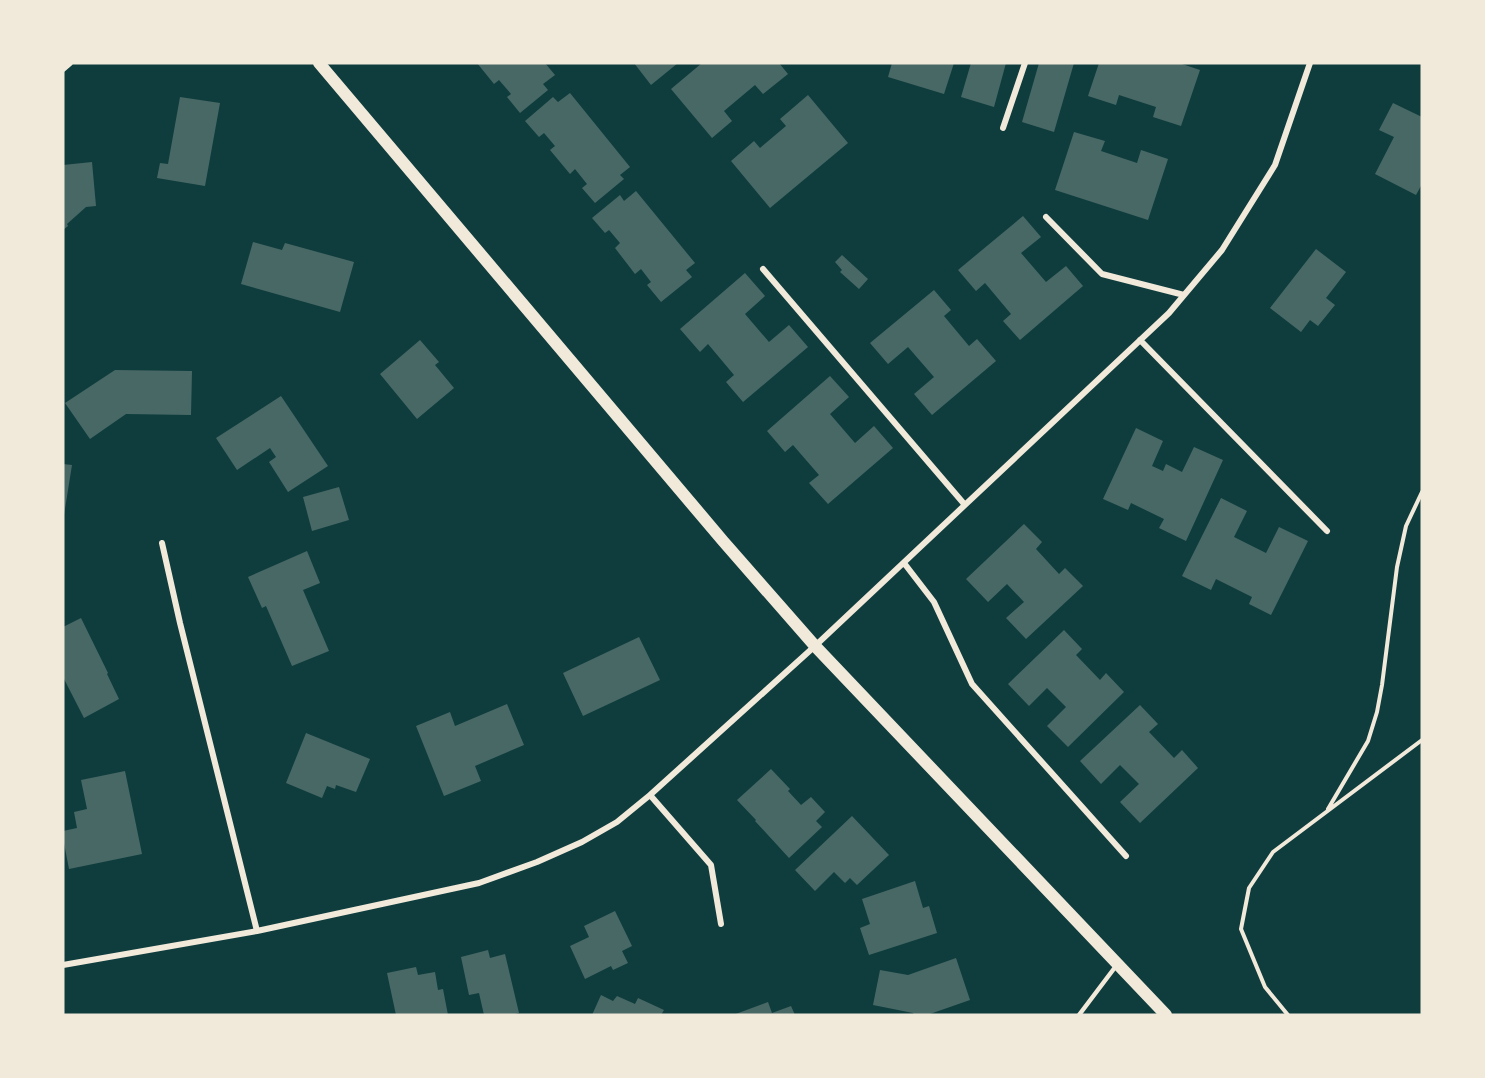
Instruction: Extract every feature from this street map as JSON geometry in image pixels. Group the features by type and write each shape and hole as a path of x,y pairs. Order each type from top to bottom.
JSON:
{"main road":[{"path":"319,63 723,541 815,646 1166,1015"}],"street":[{"path":"63,69 70,63"},
{"path":"1003,128 1025,63"},
{"path":"63,965 257,931 479,883 537,862 582,842 616,822 650,795 815,646 1168,314 1222,250 1275,165 1310,63"},
{"path":"1046,217 1102,274 1184,295"},
{"path":"763,269 965,505"},
{"path":"1140,340 1327,531"},
{"path":"162,543 257,931"},
{"path":"904,563 934,602 972,684 1126,856"},
{"path":"650,795 711,866 721,924"}],"lane":[{"path":"1079,1015 1117,964"}],"path":[{"path":"1326,813 1368,741 1377,712 1397,567 1406,526 1422,492"},
{"path":"1288,1015 1265,987 1241,929 1249,888 1273,852 1422,740"}],"building":[{"path":"477,63 545,63 555,75 543,84 548,90 520,113 507,97 511,94 499,80 494,84"},
{"path":"634,63 678,63 651,85"},
{"path":"702,63 779,63 788,74 763,94 755,85 724,111 732,121 712,138 671,89"},
{"path":"892,63 954,63 944,94 888,77"},
{"path":"971,63 1006,63 994,107 961,97"},
{"path":"1039,63 1074,63 1054,132 1022,122"},
{"path":"1099,63 1179,63 1200,70 1181,126 1153,117 1156,107 1119,95 1116,105 1088,96"},
{"path":"570,93 630,167 620,175 624,179 595,203 582,188 587,184 575,169 570,174 550,150 555,146 544,133 539,137 525,121 553,97 558,102"},
{"path":"808,95 848,143 770,208 731,161 754,141 760,148 786,126 780,119"},
{"path":"180,97 220,103 205,186 157,178 160,163 168,164"},
{"path":"1393,103 1422,117 1422,184 1416,195 1375,174 1394,137 1379,130"},
{"path":"1074,132 1105,141 1101,151 1137,163 1141,150 1168,159 1148,220 1055,190"},
{"path":"92,162 96,206 86,207 63,230 63,165"},
{"path":"636,191 695,263 686,270 692,277 661,302 647,285 651,282 641,269 635,274 615,248 620,243 609,230 605,233 592,218 620,195 624,201"},
{"path":"1023,216 1041,237 1021,253 1046,282 1066,266 1083,286 1020,340 1003,321 1011,314 985,283 976,291 958,270"},
{"path":"253,242 282,250 285,243 354,262 340,312 241,284"},
{"path":"1316,249 1346,272 1326,298 1335,305 1318,326 1310,320 1301,332 1270,308"},
{"path":"842,255 868,279 859,289 840,272 842,270 835,262"},
{"path":"745,273 765,296 745,314 769,342 789,325 808,347 743,402 726,382 734,375 708,344 700,352 680,329"},
{"path":"934,290 951,310 944,316 969,346 977,339 996,361 932,415 914,394 934,377 908,347 888,364 870,343"},
{"path":"420,340 439,362 435,365 454,388 417,419 380,374"},
{"path":"115,370 192,371 191,415 126,414 90,439 65,403"},
{"path":"830,376 849,397 830,414 855,443 874,426 893,448 828,504 809,483 819,475 793,445 785,452 767,431"},
{"path":"281,396 328,466 288,492 269,462 276,457 270,448 237,470 216,438"},
{"path":"1136,428 1163,441 1152,466 1163,471 1166,464 1182,472 1194,447 1223,460 1186,541 1159,528 1164,519 1131,503 1128,510 1103,499"},
{"path":"63,464 72,465 64,515 63,515"},
{"path":"339,487 349,520 312,531 303,497"},
{"path":"1221,498 1247,511 1234,537 1266,553 1279,527 1308,541 1271,615 1249,604 1252,597 1216,579 1211,590 1182,576"},
{"path":"1024,524 1042,542 1036,549 1059,574 1065,568 1083,586 1026,639 1006,618 1024,602 1007,584 988,602 966,579"},
{"path":"307,551 320,583 303,590 329,651 292,666 266,606 262,608 248,577"},
{"path":"81,618 119,699 84,718 63,677 63,627"},
{"path":"1064,630 1082,649 1076,655 1100,680 1106,673 1124,692 1068,747 1047,726 1066,707 1047,688 1029,706 1008,684"},
{"path":"639,637 660,680 583,716 563,673"},
{"path":"507,704 524,745 475,766 481,781 444,796 416,726 450,712 455,726"},
{"path":"1140,705 1158,724 1149,732 1174,758 1182,750 1198,768 1140,823 1120,802 1139,784 1120,765 1101,784 1080,761"},
{"path":"306,733 370,759 356,792 336,785 335,789 327,786 322,798 286,783"},
{"path":"771,769 801,805 811,797 825,812 816,821 822,827 789,858 737,800"},
{"path":"125,771 142,854 69,869 63,831 77,828 74,812 87,809 81,780"},
{"path":"852,816 889,855 857,885 850,878 845,883 834,872 815,891 795,870"},
{"path":"915,881 923,908 929,906 937,933 869,955 860,928 870,924 862,899"},
{"path":"615,911 632,946 622,951 628,963 613,970 611,966 585,979 570,946 589,937 584,926"},
{"path":"488,950 490,958 505,954 519,1013 484,1015 479,993 469,995 461,957"},
{"path":"956,958 970,1000 927,1015 914,1015 873,1005 880,970 908,975"},
{"path":"416,967 418,975 435,972 438,990 443,989 448,1015 396,1015 387,973"},
{"path":"601,995 613,1001 617,996 635,1004 638,998 664,1010 661,1015 592,1015"},
{"path":"768,1002 772,1013 791,1006 795,1015 733,1015"}]}
